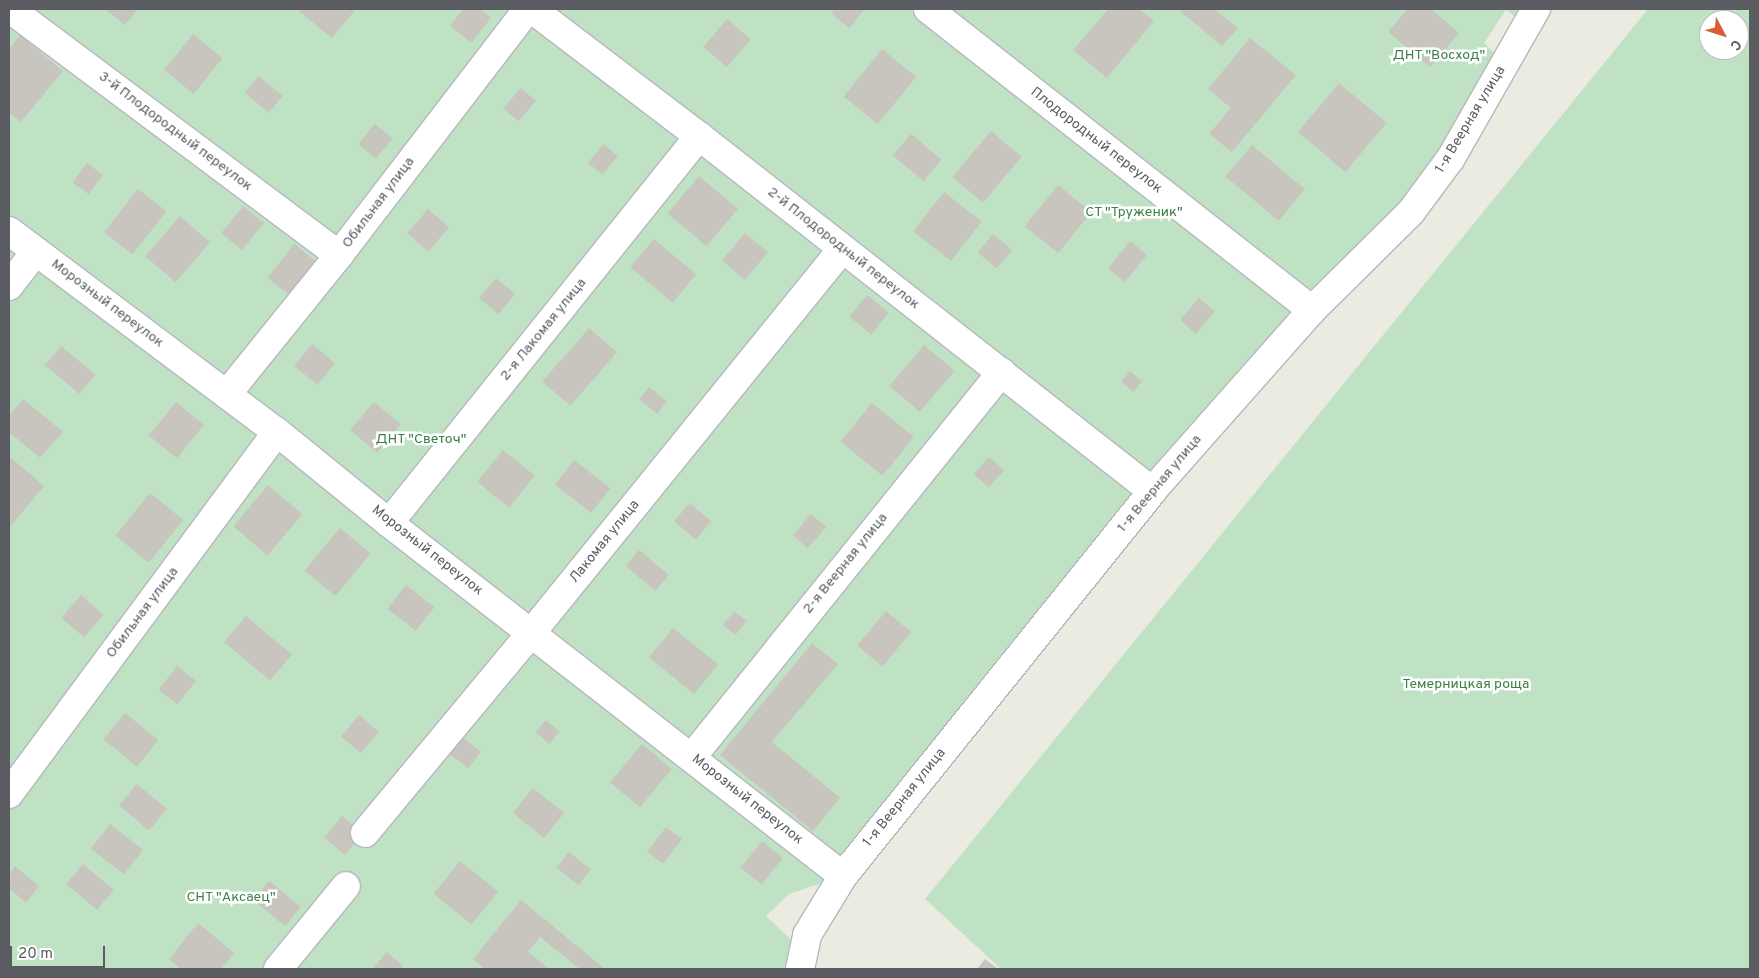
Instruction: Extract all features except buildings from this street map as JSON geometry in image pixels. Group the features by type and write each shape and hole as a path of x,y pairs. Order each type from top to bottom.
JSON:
{"street":[{"name":"3-й Плодородный переулок","path":"10,9 339,255"},
{"name":"Обильная улица","path":"226,394 339,255 528,9"},
{"name":"2-й Плодородный переулок","path":"532,9 699,136 1152,492"},
{"name":"Плодородный переулок","path":"928,9 1312,310"},
{"name":"1-я Веерная улица","path":"800,969 807,936 843,876 1152,492 1312,310 1411,212 1451,158 1536,9"},
{"name":"2-я Лакомая улица","path":"390,523 699,136"},
{"name":"Морозный переулок","path":"9,231 277,432 390,523 843,876"},
{"name":"Лакомая улица","path":"365,833 532,632 842,248"},
{"path":"9,286 36,251"},
{"name":"2-я Веерная улица","path":"692,757 1001,372"},
{"name":"Обильная улица","path":"9,794 277,432"},
{"path":"278,969 346,886"}],"green space":[{"name":"ДНТ \"Светоч\"","path":"9,9 1540,9 1526,25 1506,10 1484,43 1502,60 1471,140 1157,490 843,876 789,894 766,916 803,951 796,969 9,969"},
{"name":"Темерницкая роща","path":"1648,9 1750,9 1750,969 1001,969 925,899"}],"park label":[{"name":"ДНТ \"Восход\"","path":"1439,56"},
{"name":"СТ \"Труженик\"","path":"1134,213"},
{"name":"СНТ \"Аксаец\"","path":"231,898"}]}
